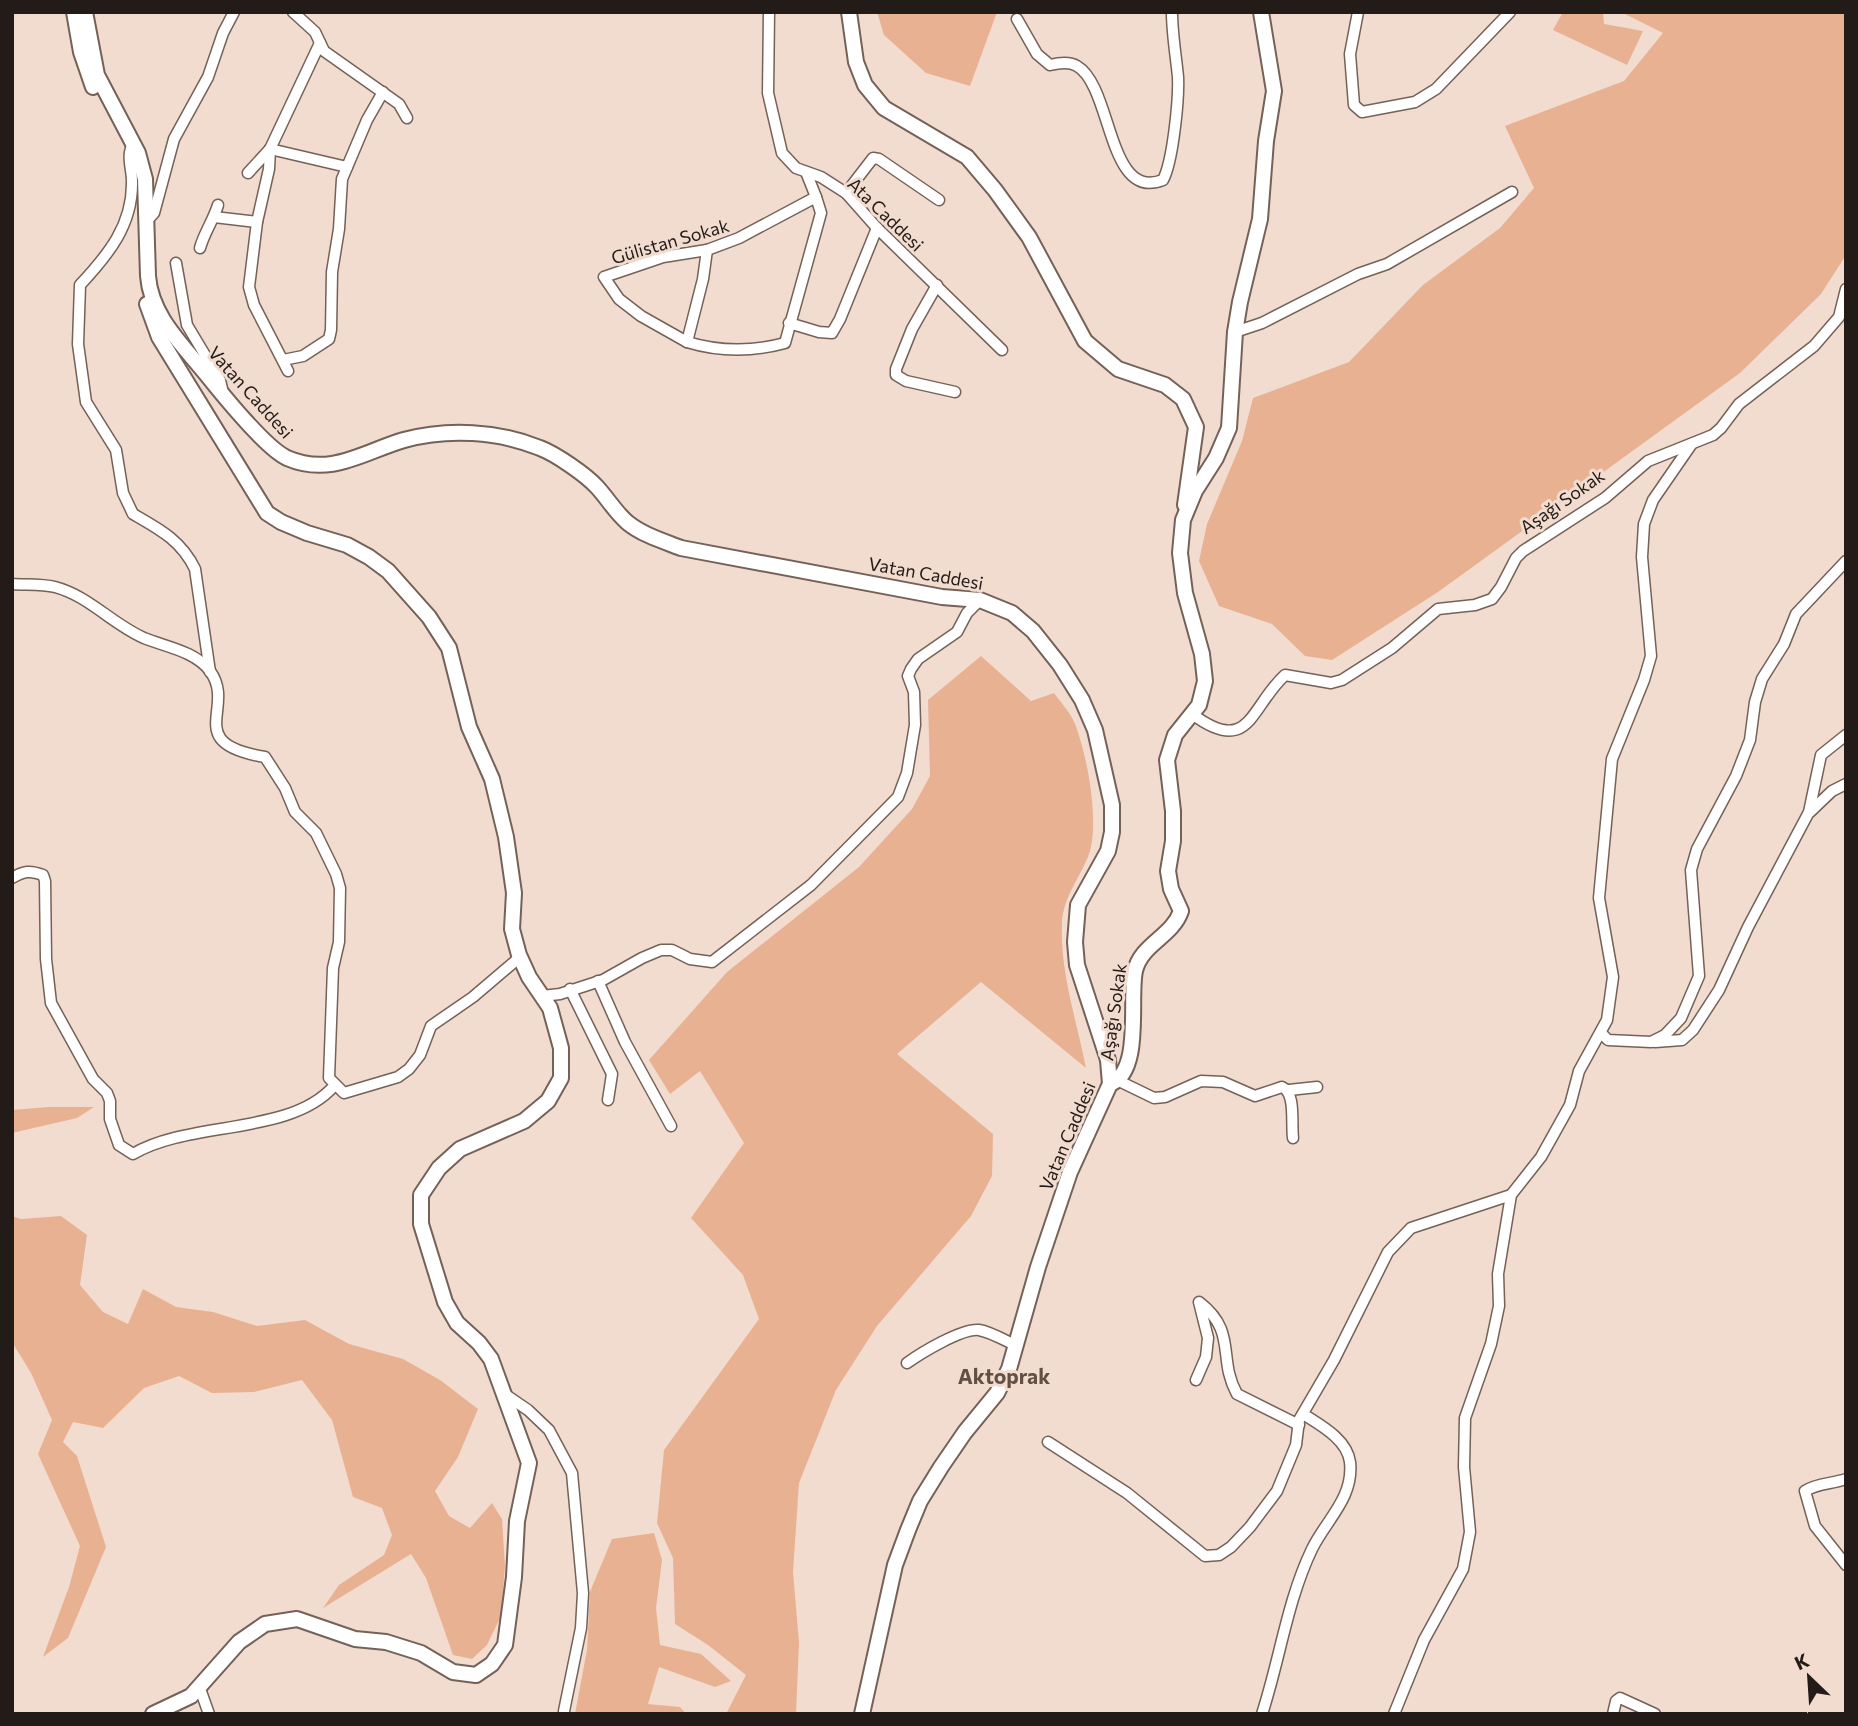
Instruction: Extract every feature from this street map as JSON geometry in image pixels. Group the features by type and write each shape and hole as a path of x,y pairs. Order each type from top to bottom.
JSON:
{"street":[{"name":"Vatan Caddesi","path":"74,12 81,52 91,84 109,110 118,117"},
{"name":"Vatan Caddesi","path":"85,12 97,75 133,144 145,179 149,289 163,321 223,393 285,457 296,461 335,465 405,440 454,433 487,434 541,449 597,486 628,523 641,532 681,548 942,597 980,600 1012,613 1033,631 1060,665 1082,701 1105,768 1112,805 1112,832 1108,851 1079,905 1075,942 1077,965 1115,1082 1070,1172 1038,1267 1017,1346 997,1393 941,1467 920,1501 908,1530 895,1565 862,1714"},
{"path":"146,222 154,213 174,139 199,96 234,12"},
{"path":"293,12 315,32 324,51 399,104 407,118"},
{"name":"Ata Caddesi","path":"769,12 768,93 782,153 796,168 821,177 846,192 877,228 1002,351"},
{"path":"849,12 856,62 865,85 884,108 967,157 1029,237 1084,341 1118,369 1165,385 1183,399 1196,427 1183,520"},
{"path":"1017,19 1037,54 1050,65 1062,63 1077,66 1093,84 1124,164 1135,179 1151,184 1163,180 1171,159 1178,79 1172,12"},
{"name":"Aşağı Sokak","path":"1115,1082 1125,1070 1133,1034 1135,972 1142,954 1177,923 1181,911 1171,888 1168,871 1173,811 1167,760 1175,735 1199,705 1205,681 1202,654 1185,593 1180,553 1183,520 1195,491 1216,458 1229,428 1235,332 1260,219 1268,124 1274,90 1261,12"},
{"path":"1358,12 1350,54 1354,105 1362,111 1415,102 1436,89 1510,12"},
{"path":"248,173 270,149 320,43"},
{"path":"283,360 303,356 329,339 332,272 340,229 342,179 367,120 383,92"},
{"path":"133,144 129,151 132,181 130,206 124,225 111,250 79,285 78,344 86,402 116,450 123,493 131,510 138,517 162,529 190,558 195,569 210,672 217,692 218,734 225,744 234,750 265,757 271,764 295,811 316,833 337,874 340,917 339,942 333,968 329,1079 344,1093 398,1077 409,1069 420,1055 431,1026 473,997 520,957"},
{"path":"270,149 347,167"},
{"path":"270,149 269,169 257,222 250,295 288,370"},
{"path":"846,192 873,158 879,159 939,200"},
{"path":"707,250 703,279 687,342 732,351 768,348 785,343 821,213 806,172"},
{"path":"1235,332 1262,323 1358,274 1387,264 1512,192"},
{"name":"Gülistan Sokak","path":"687,342 619,299 604,276 663,257 707,250 739,238 816,197"},
{"path":"200,248 218,205"},
{"path":"214,216 257,222"},
{"path":"789,323 819,332 832,332 840,319 877,228"},
{"path":"176,263 187,325 220,380 223,393"},
{"path":"148,275 145,296 159,337 267,513 307,533 347,545 388,571 429,617 449,648 469,727 492,779 506,837 514,893 512,929 520,957 550,1008 561,1048 561,1078 548,1101 524,1121 460,1149 439,1168 421,1195 421,1224 445,1302 457,1323 479,1343 491,1359 502,1393 522,1438 528,1462 517,1521 514,1577 505,1645 492,1664 476,1675 453,1672 421,1653 386,1642 355,1639 298,1619 265,1624 239,1642 191,1696 153,1714"},
{"path":"937,285 912,329 896,375 906,381 955,392"},
{"name":"Aşağı Sokak","path":"1192,714 1210,727 1223,732 1231,731 1250,721 1285,675 1331,683 1342,680 1392,648 1438,609 1475,605 1492,599 1523,551 1605,498 1648,461 1691,445 1713,435 1721,428 1739,404 1814,346 1839,317 1846,289"},
{"name":"Aşağı Sokak","path":"1511,1195 1541,1157 1570,1105 1579,1071 1606,1020 1613,977 1599,898 1612,758 1651,656 1642,557 1644,524 1653,500 1691,445"},
{"path":"1651,1042 1665,1035 1681,1018 1699,976 1691,870 1697,849 1736,776 1750,740 1755,702 1762,679 1784,644 1796,614 1846,561"},
{"path":"12,584 52,586 82,598 141,637 191,656 210,672"},
{"path":"541,996 598,981 662,950 672,950 690,959 712,962 811,885 898,797 907,773 915,725 914,692 908,676 918,659 957,632 967,613 980,600"},
{"path":"1601,1033 1608,1040 1651,1042 1682,1040 1693,1030 1718,990 1809,812 1821,755 1846,736"},
{"path":"1809,812 1832,791 1846,784"},
{"path":"12,878 24,871 43,875 46,881 46,959 51,1003 93,1079 107,1093 110,1119 119,1145 133,1154 145,1146 176,1138 285,1115 304,1109 323,1098 334,1086"},
{"path":"598,981 625,1042 671,1126"},
{"path":"570,989 612,1074 608,1100"},
{"path":"1115,1082 1153,1098 1165,1097 1201,1081 1223,1082 1255,1096 1282,1087 1289,1090 1317,1087"},
{"path":"1289,1090 1292,1097 1290,1116 1293,1138"},
{"path":"1048,1442 1127,1493 1205,1556 1219,1555 1231,1548 1277,1491 1296,1445 1303,1414 1334,1360 1388,1252 1411,1228 1511,1195 1498,1275 1499,1306 1491,1344 1465,1418 1464,1467 1470,1532 1463,1569 1424,1640 1394,1714"},
{"path":"1196,1380 1206,1357 1208,1338 1199,1302 1210,1311 1222,1329 1227,1349 1227,1371 1237,1394 1299,1425"},
{"path":"907,1363 927,1348 979,1330 1017,1346"},
{"path":"502,1393 528,1410 549,1430 572,1473 583,1593 581,1628 564,1711"},
{"path":"1262,1714 1302,1571 1313,1545 1340,1507 1350,1473 1350,1460 1345,1447 1303,1414"},
{"path":"1846,1479 1833,1484 1814,1485 1805,1491 1815,1526 1846,1565"},
{"path":"200,1686 209,1714"},
{"path":"1614,1714 1616,1701 1620,1698 1655,1714"}],"shaded area":[{"path":"877,12 997,12 970,86 926,73 884,35"},
{"path":"1563,12 1603,12 1604,24 1643,31 1627,65 1553,30"},
{"path":"1621,12 1846,12 1846,255 1821,294 1740,373 1438,592 1332,660 1305,656 1272,624 1219,606 1199,561 1207,524 1242,441 1253,398 1349,362 1423,285 1500,228 1534,188 1505,126 1624,81 1663,33"},
{"path":"981,656 1031,701 1054,693 1073,720 1084,752 1092,804 1092,837 1090,851 1065,905 1062,943 1066,979 1086,1068 981,982 897,1054 993,1134 992,1176 971,1216 877,1326 836,1390 799,1483 793,1572 799,1642 796,1714 726,1714 746,1675 708,1645 675,1624 673,1558 657,1523 664,1450 759,1319 743,1275 691,1218 744,1143 700,1071 670,1094 649,1060 727,972 859,867 912,809 930,776 928,700"},
{"path":"94,1107 77,1118 12,1133 12,1110"},
{"path":"12,1216 21,1219 61,1216 87,1235 80,1285 103,1312 128,1324 143,1289 176,1307 213,1312 257,1326 305,1320 349,1344 403,1359 440,1380 478,1409 458,1457 435,1491 449,1516 470,1528 492,1503 502,1519 505,1566 501,1616 487,1645 472,1659 453,1655 426,1578 411,1554 323,1608 339,1585 384,1555 392,1535 382,1508 353,1497 332,1420 302,1380 254,1392 212,1393 179,1376 144,1388 103,1428 73,1422 63,1442 77,1456 106,1547 68,1638 43,1657 69,1587 80,1546 38,1454 52,1420 31,1373 12,1342"},
{"path":"654,1533 662,1560 656,1608 660,1645 701,1654 731,1681 715,1687 659,1667 648,1704 680,1707 686,1714 575,1714 587,1650 590,1592 612,1539"}],"district":[{"name":"Aktoprak","path":"1004,1375"}]}
